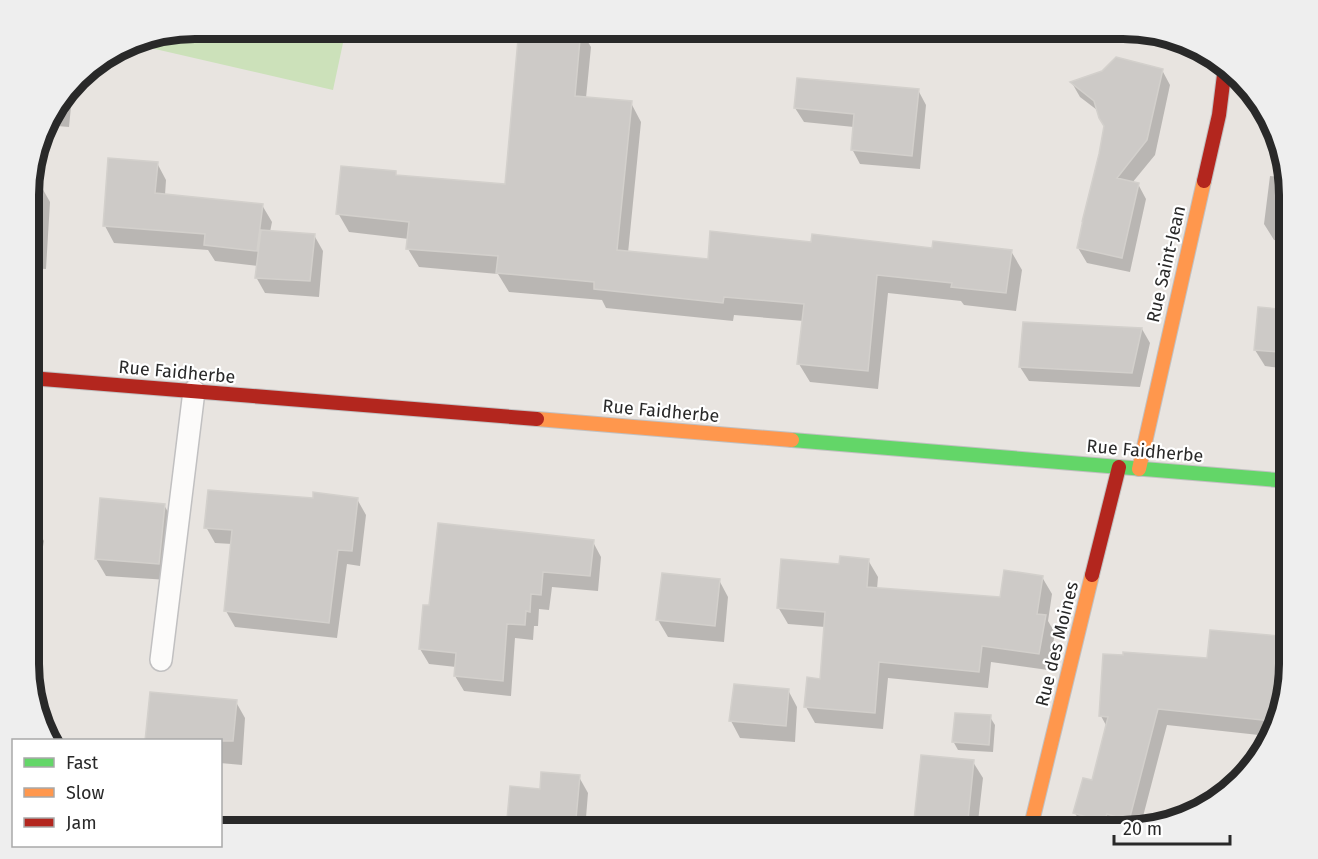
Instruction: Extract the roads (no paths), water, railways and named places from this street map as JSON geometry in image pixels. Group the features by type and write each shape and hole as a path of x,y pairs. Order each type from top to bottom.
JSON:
{"main road":[{"name":"Rue Saint-Jean","path":"1139,469 1219,115 1225,77"},
{"name":"Rue Faidherbe","path":"39,379 1279,480"},
{"name":"Rue des Moines","path":"1031,820 1119,467"}],"lane":[{"path":"161,660 194,391"}]}
